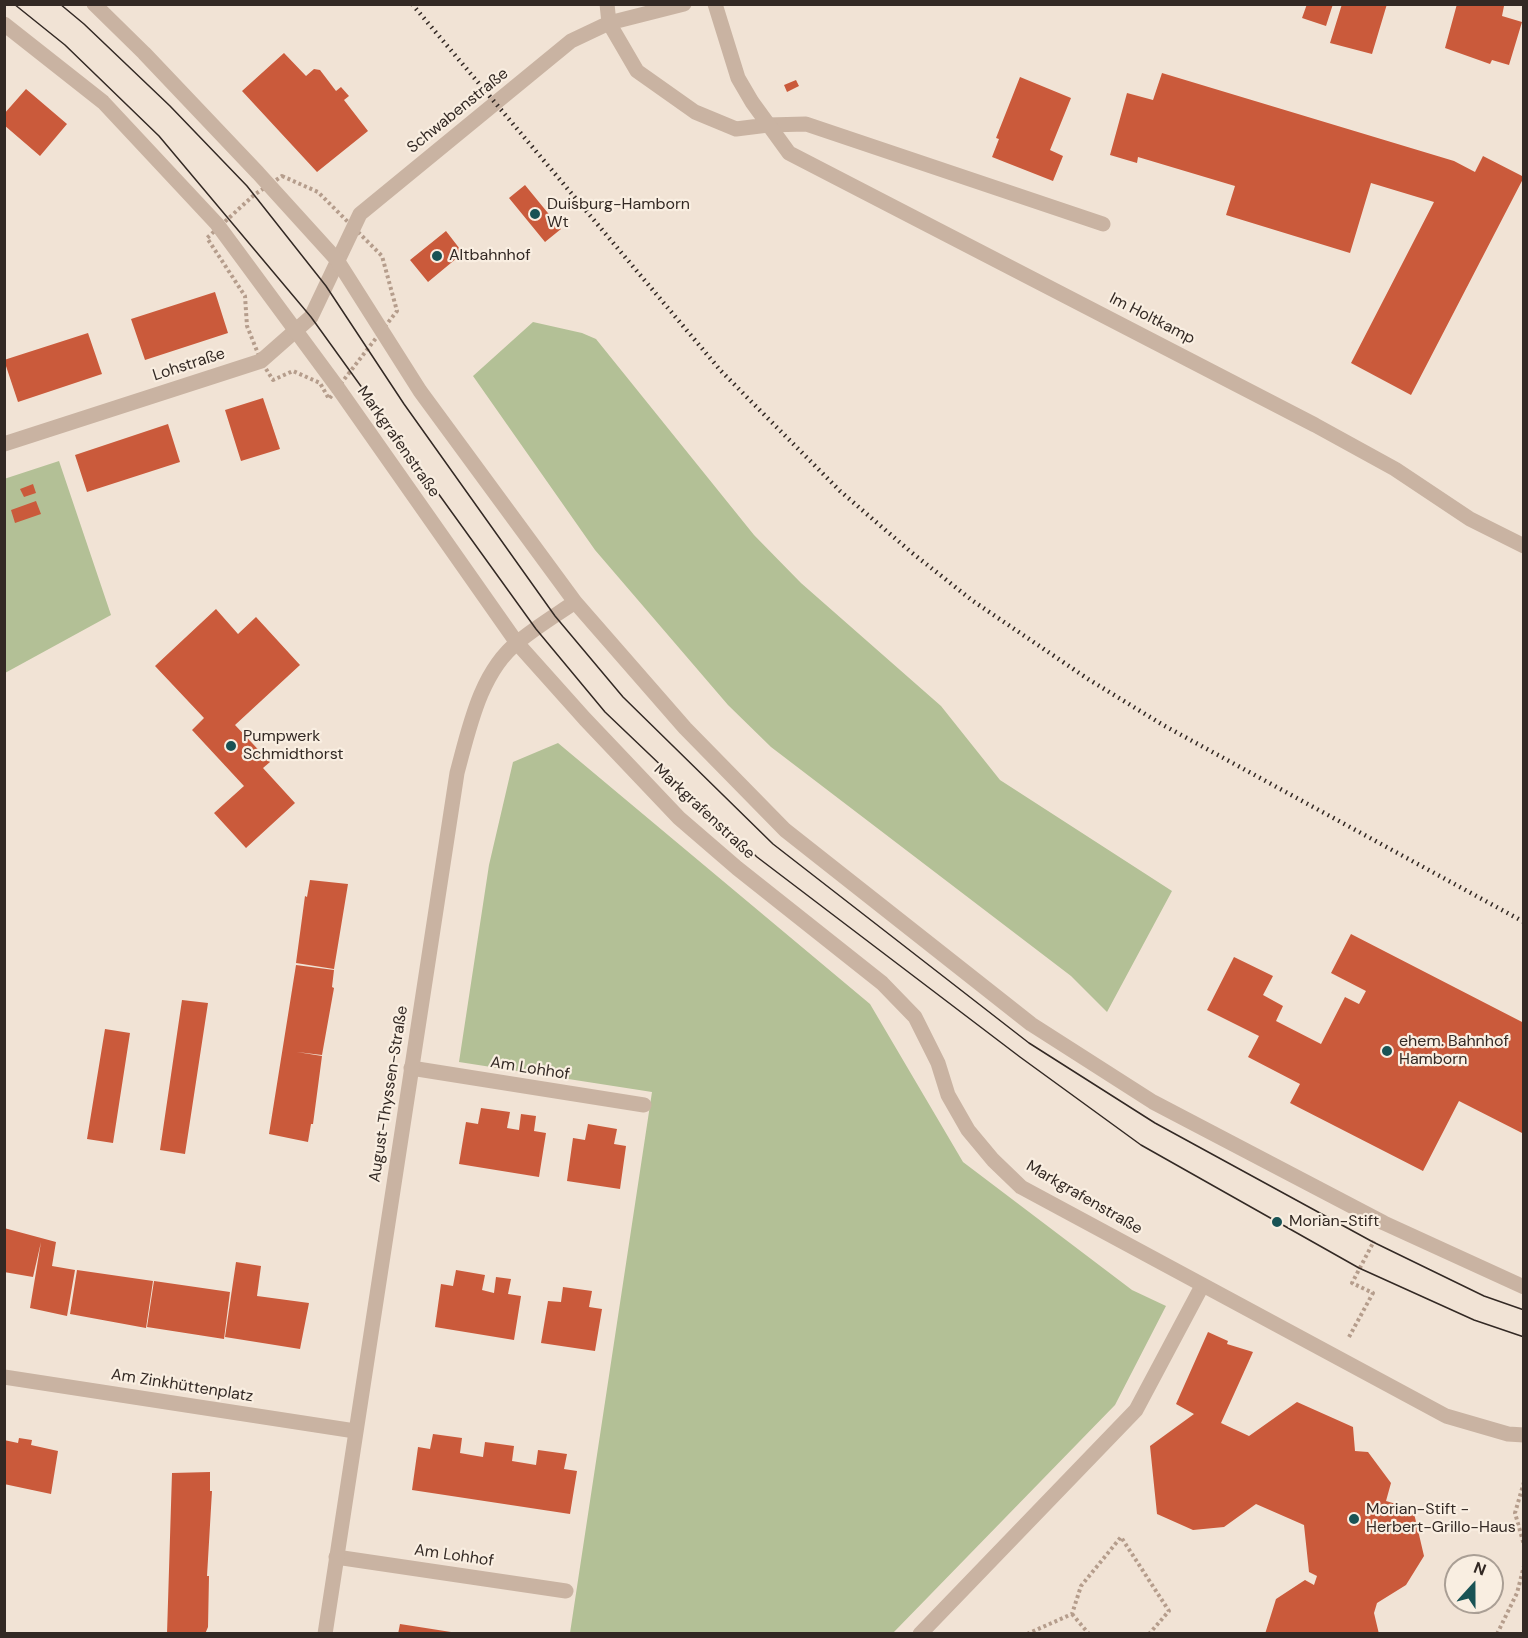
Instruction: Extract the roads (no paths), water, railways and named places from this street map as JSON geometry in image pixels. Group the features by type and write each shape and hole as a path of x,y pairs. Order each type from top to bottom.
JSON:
{"street":[{"path":"94,4 250,164 337,260 420,391 575,602 685,728 784,830 1031,1024 1153,1101 1384,1223 1524,1287"},
{"path":"607,4 609,23 637,71 695,112 736,129 806,124 1103,224"},
{"path":"609,23 684,4"},
{"name":"Im Holtkamp","path":"715,4 738,78 789,153 1315,424 1395,469 1470,519 1524,546"},
{"name":"Schwabenstraße","path":"337,260 360,214 571,41 609,23"},
{"name":"Markgrafenstraße","path":"4,24 103,102 217,224 517,643 585,719 679,818 737,868 882,983 915,1017 938,1063 948,1095 968,1130 1000,1167 1021,1186 1202,1286 1446,1416 1508,1434 1524,1435"},
{"name":"Lohstraße","path":"4,444 261,361 311,317 337,260"},
{"name":"August-Thyssen-Straße","path":"325,1634 457,773 473,715 497,665 517,643 575,602"},
{"name":"Am Lohhof","path":"411,1068 644,1105"},
{"path":"920,1634 1136,1410 1202,1286"},
{"name":"Am Zinkhüttenplatz","path":"4,1377 355,1431"},
{"name":"Am Lohhof","path":"336,1557 566,1591"}],"tram line":[{"path":"14,4 65,45 159,136 311,317 536,629 605,712 757,857 1020,1057 1141,1145 1359,1268 1474,1320 1524,1337"},
{"path":"60,4 170,106 247,186 326,286 404,404 555,616 623,697 773,844 1029,1043 1155,1123 1373,1242 1484,1296 1524,1310"}],"railway":[{"path":"412,4 721,371 840,491 911,552 973,601 1088,679 1163,725 1524,922"}],"place":[{"name":"Duisburg-Hamborn Wt","path":"535,214"},
{"name":"Altbahnhof","path":"437,256"},
{"name":"Pumpwerk Schmidthorst","path":"231,746"},
{"name":"ehem. Bahnhof Hamborn","path":"1387,1051"},
{"name":"Morian-Stift","path":"1277,1222"},
{"name":"Morian-Stift - Herbert-Grillo-Haus","path":"1354,1519"}]}
